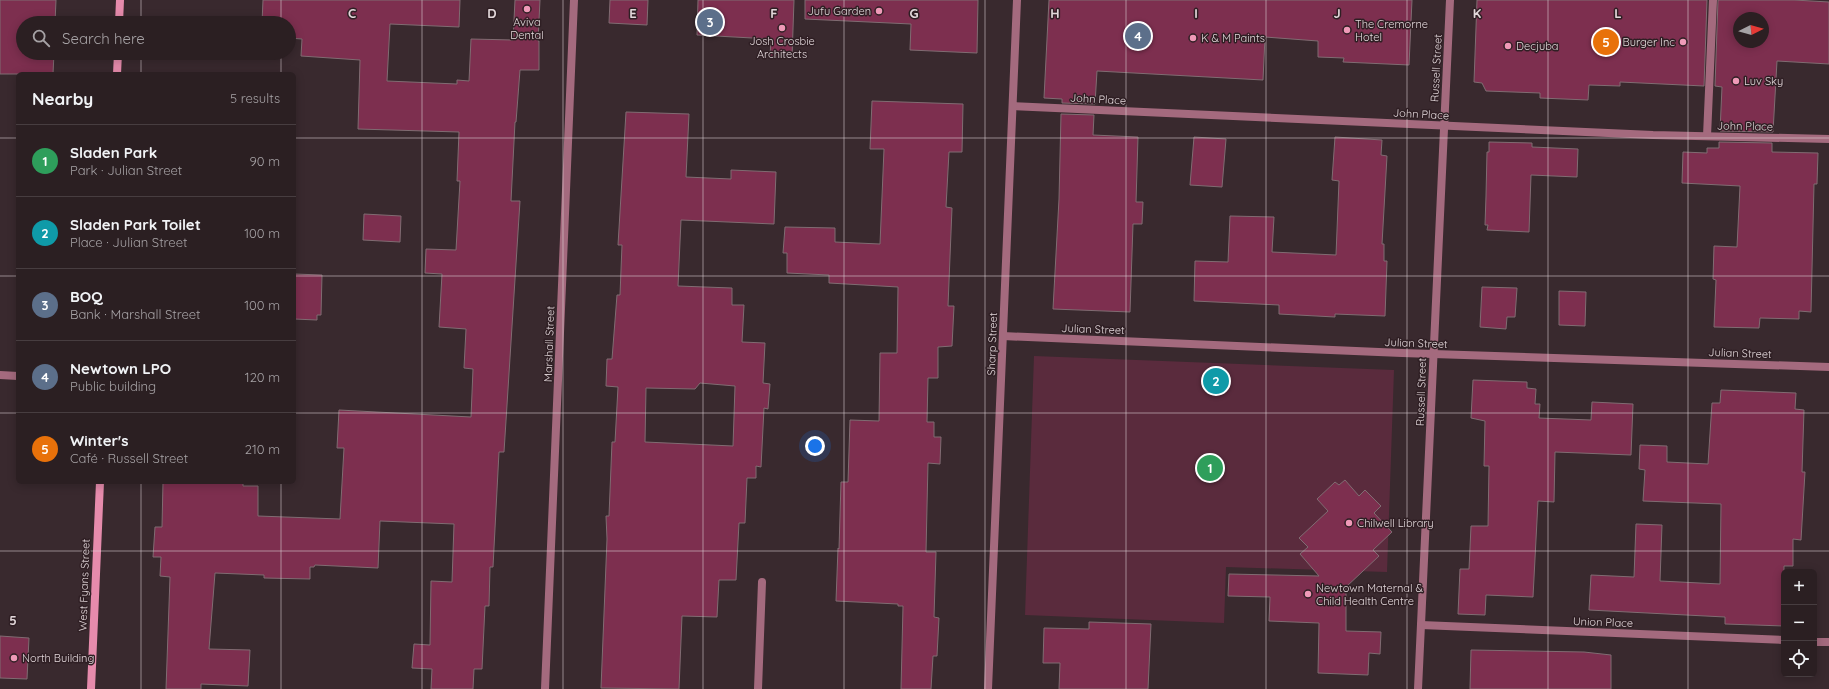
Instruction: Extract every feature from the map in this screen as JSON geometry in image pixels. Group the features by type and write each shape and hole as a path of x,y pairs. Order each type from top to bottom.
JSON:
{"main road":[{"path":"119,16 120,0"},
{"path":"117,72 118,60"},
{"name":"West Fyans Street","path":"91,689 100,484"}],"street":[{"name":"Marshall Street","path":"545,689 574,0"},
{"name":"Sharp Street","path":"988,689 1017,0"},
{"name":"Russell Street","path":"1418,689 1450,0"},
{"path":"1707,136 1714,0"},
{"name":"John Place","path":"1013,106 1444,126 1829,139"},
{"name":"Julian Street","path":"1003,336 1433,354 1829,367"},
{"path":"0,375 16,376"},
{"path":"758,689 762,582"},
{"name":"Union Place","path":"1421,626 1781,640"},
{"path":"1817,642 1829,642"}],"shaded area":[{"path":"1034,356 1394,370 1387,572 1226,567 1224,623 1025,615"}],"building":[{"path":"0,0 56,0 55,16 16,16 16,60 54,60 53,72 16,72 16,74 0,74"},
{"path":"263,0 460,0 459,27 390,24 387,81 457,84 457,80 469,81 471,39 513,40 515,0 540,0 538,41 539,70 520,70 515,122 511,201 520,201 504,452 499,452 493,567 490,567 489,606 485,606 482,669 474,669 473,689 431,689 432,669 412,668 414,644 430,645 431,581 452,582 454,524 380,521 378,568 315,565 314,567 310,567 310,579 264,578 264,575 215,573 209,649 250,650 248,686 201,684 201,689 166,689 170,577 160,576 161,557 153,557 155,527 162,527 163,484 243,484 243,486 258,486 258,516 340,519 344,448 337,448 339,410 471,417 473,369 464,368 466,329 439,327 442,274 425,273 426,249 456,250 460,181 457,181 459,132 358,129 360,60 301,56 302,39 296,39 296,16 262,16"},
{"path":"610,0 648,0 647,25 609,23"},
{"path":"698,0 794,0 792,58 770,57 771,39 697,35"},
{"path":"805,0 978,0 977,53 910,50 911,24 805,19"},
{"path":"1049,0 1412,0 1409,65 1343,62 1344,58 1318,57 1318,41 1265,37 1263,80 1097,71 1095,104 1062,103 1062,99 1044,98"},
{"path":"1477,0 1707,0 1704,86 1620,82 1620,86 1589,85 1588,100 1540,98 1540,93 1486,91 1482,83 1474,82"},
{"path":"1718,0 1794,0 1829,2 1829,64 1777,61 1773,132 1720,131 1722,87 1715,86"},
{"path":"872,101 963,104 962,152 949,152 946,207 952,208 948,306 954,306 952,346 938,347 938,378 928,378 927,422 934,422 934,437 941,437 940,464 928,463 926,552 936,552 934,617 939,618 937,656 933,656 931,689 901,689 903,606 898,606 898,604 836,601 841,482 848,482 850,420 879,421 880,353 897,353 898,287 829,283 829,275 787,273 787,253 783,253 785,227 835,228 835,242 880,244 884,149 870,149"},
{"path":"626,112 689,114 686,177 731,179 731,170 776,172 774,224 681,220 678,286 732,288 732,305 744,305 742,342 765,343 763,383 770,384 768,409 764,408 761,467 756,466 756,478 747,478 745,523 739,523 736,580 719,580 717,617 682,616 679,689 601,688 607,539 606,516 609,516 612,442 615,442 618,387 606,386 607,359 612,359 617,295 620,295 622,245 618,245","holes":["700,383 735,386 733,446 645,442 646,388 695,389"]},
{"path":"1061,114 1094,115 1093,135 1138,137 1136,202 1143,202 1142,224 1133,224 1130,312 1053,309 1059,199"},
{"path":"1194,137 1226,139 1222,187 1190,185"},
{"path":"1335,137 1382,140 1381,155 1387,156 1382,244 1384,244 1384,261 1387,261 1385,316 1335,314 1335,317 1279,314 1279,305 1194,301 1195,261 1228,262 1230,216 1274,217 1272,252 1336,255 1339,181 1332,180"},
{"path":"1489,142 1532,143 1532,147 1578,149 1577,177 1531,175 1529,232 1487,230 1488,225 1485,225 1487,152 1489,152"},
{"path":"1719,142 1772,143 1772,152 1818,153 1817,184 1814,184 1811,312 1799,311 1799,319 1760,318 1759,328 1714,327 1716,280 1713,279 1714,246 1737,247 1740,186 1682,183 1683,152 1707,153 1707,148 1719,148"},
{"path":"364,214 401,216 400,242 363,240"},
{"path":"296,274 322,275 321,315 317,315 317,320 296,319"},
{"path":"1482,287 1517,288 1515,317 1507,317 1506,329 1480,327"},
{"path":"1559,291 1586,292 1585,326 1559,325"},
{"path":"1473,380 1527,382 1527,388 1536,389 1535,404 1540,404 1539,418 1591,420 1592,402 1633,404 1631,455 1555,452 1554,502 1538,501 1533,597 1486,595 1485,615 1458,614 1460,569 1469,569 1471,526 1488,526 1489,466 1484,466 1485,421 1471,418"},
{"path":"1721,390 1796,393 1795,409 1804,410 1802,472 1805,472 1801,540 1793,539 1793,566 1784,566 1784,569 1781,569 1781,626 1725,624 1725,617 1589,610 1591,575 1634,577 1636,524 1662,525 1660,581 1720,584 1721,504 1643,501 1645,470 1639,469 1640,445 1667,446 1667,462 1708,464 1712,403 1720,403"},
{"path":"1345,480 1359,496 1365,490 1381,506 1374,513 1392,532 1373,550 1379,556 1346,587 1346,631 1381,632 1380,654 1369,653 1368,675 1318,673 1319,623 1269,621 1270,597 1228,596 1229,574 1319,576 1300,554 1308,547 1299,538 1328,511 1317,499 1335,482 1339,485"},
{"path":"1089,622 1151,624 1148,689 1059,689 1060,663 1043,663 1044,628 1089,629"},
{"name":"North Building","path":"0,636 29,638 27,679 0,678"},
{"path":"1471,650 1584,652 1611,655 1611,689 1470,689"}],"place":[{"name":"Aviva Dental","path":"527,9"},
{"name":"Jufu Garden","path":"879,11"},
{"name":"BOQ","path":"710,22"},
{"name":"Josh Crosbie Architects","path":"782,28"},
{"name":"The Cremorne Hotel","path":"1347,30"},
{"name":"Newtown LPO","path":"1138,36"},
{"name":"K & M Paints","path":"1193,38"},
{"name":"Winter's","path":"1606,42"},
{"name":"Burger Inc","path":"1683,42"},
{"name":"Decjuba","path":"1508,46"},
{"name":"Luv Sky","path":"1736,81"},
{"name":"Sladen Park Toilet","path":"1216,381"},
{"name":"Sladen Park","path":"1210,468"},
{"name":"Chilwell Library","path":"1349,523"},
{"name":"Newtown Maternal & Child Health Centre","path":"1308,594"},
{"name":"North Building","path":"14,658"}]}
